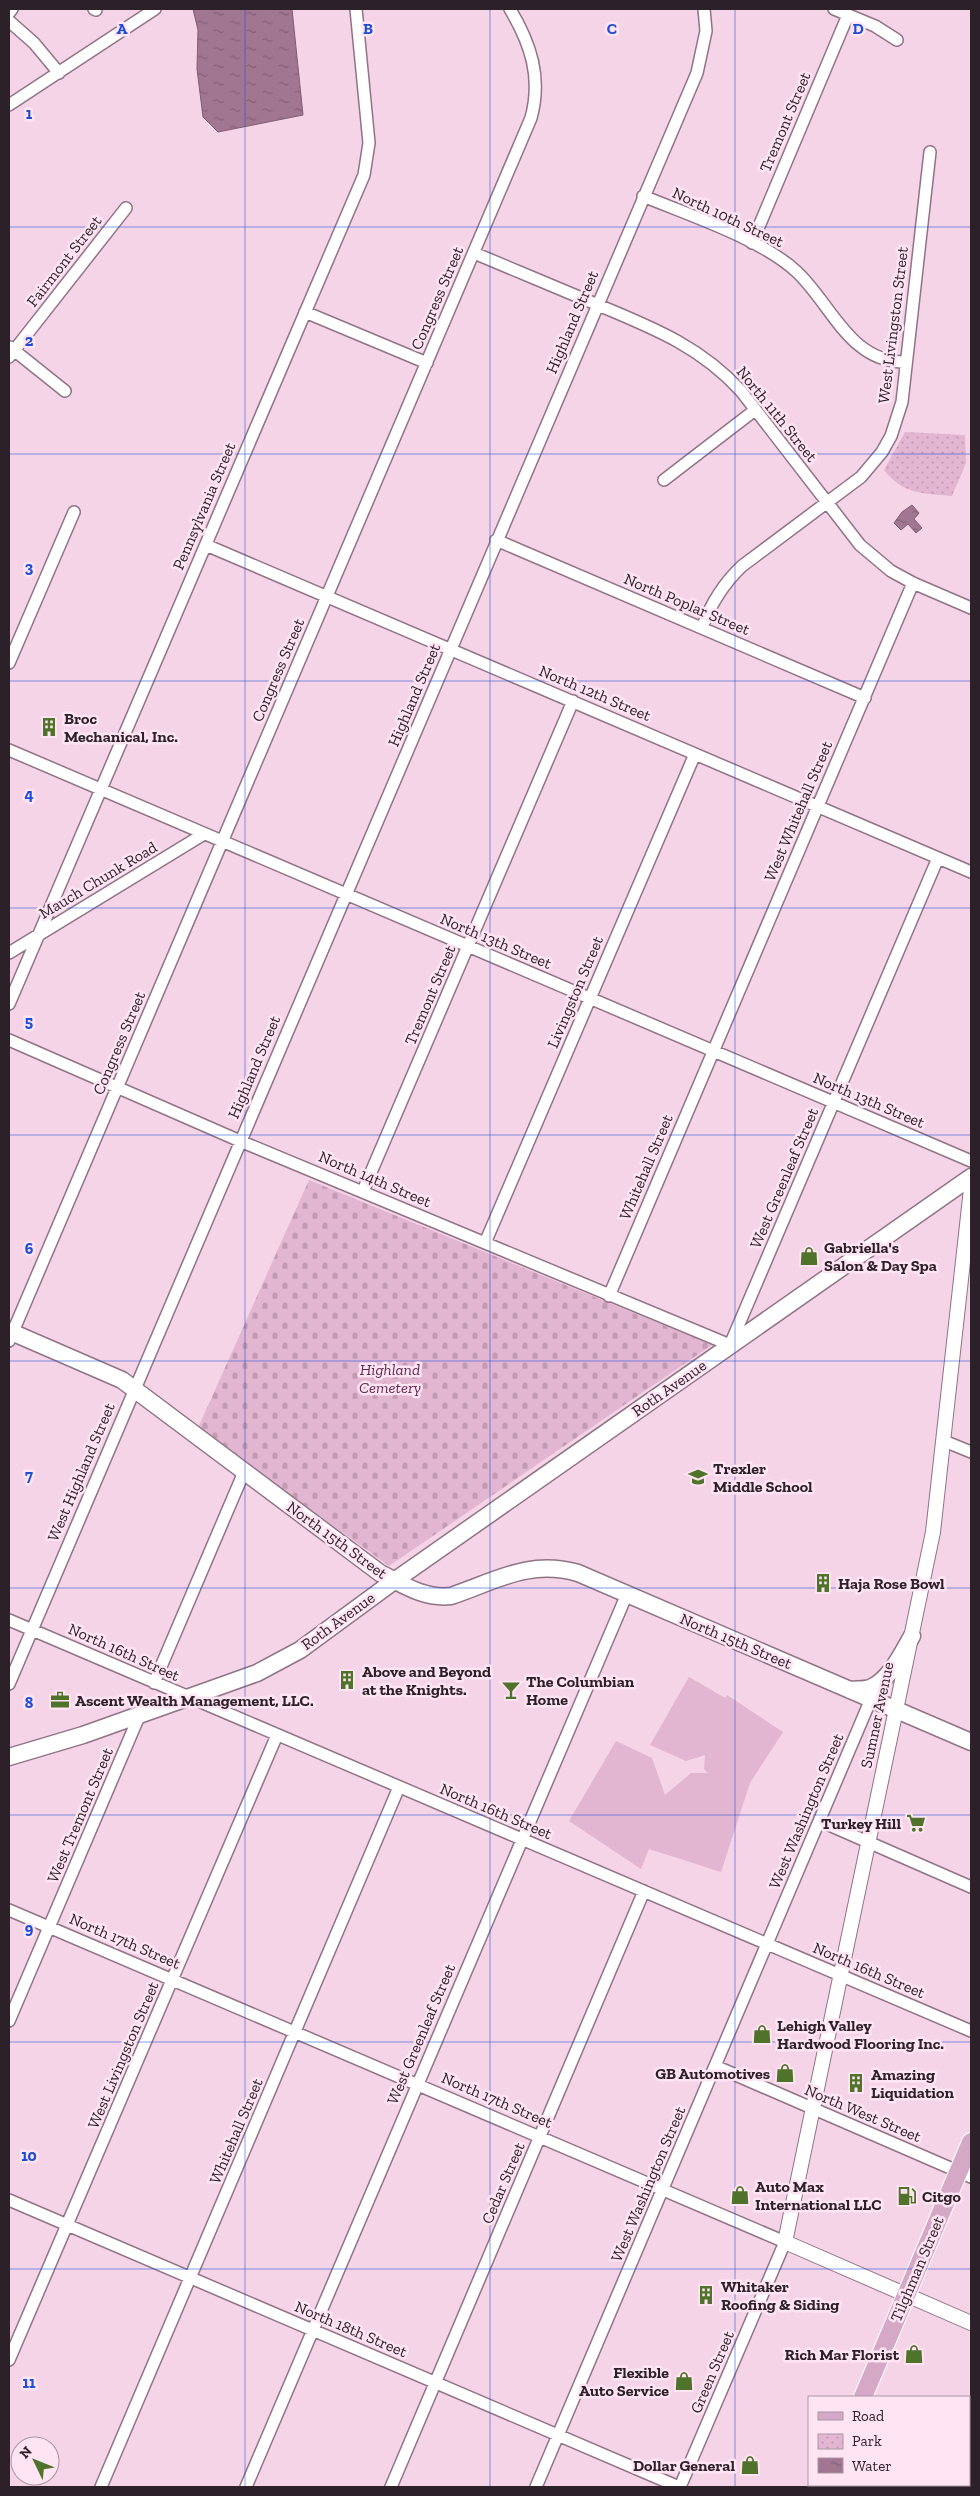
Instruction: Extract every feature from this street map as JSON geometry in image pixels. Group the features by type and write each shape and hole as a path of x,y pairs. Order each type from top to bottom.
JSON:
{"main road":[{"name":"Roth Avenue","path":"9,1757 83,1735 257,1673 300,1650 394,1580 971,1177"},
{"name":"North 15th Street","path":"10,1335 122,1380 380,1573 418,1593 438,1597 451,1596 523,1570 550,1567 578,1573 971,1742"},
{"path":"850,1690 870,1688 881,1681 894,1666 912,1636"},
{"name":"Tilghman Street","path":"863,2396 907,2296 965,2174 971,2142"}],"street":[{"path":"9,13 12,9"},
{"path":"9,106 155,9"},
{"name":"Pennsylvania Street","path":"9,1004 359,187 368,160 369,143 356,9"},
{"name":"Congress Street","path":"10,1335 474,253 535,106 536,73 524,36 510,9"},
{"name":"Highland Street","path":"133,1389 347,894 496,540 697,73 706,31 704,9"},
{"path":"834,9 875,26 897,40"},
{"name":"Tremont Street","path":"752,243 848,14"},
{"path":"9,21 34,43 59,73"},
{"name":"West Livingston Street","path":"702,628 719,592 736,572 861,476 882,452 897,420 902,402 930,152"},
{"name":"North 10th Street","path":"643,196 752,243 779,258 796,271 860,348 883,360 906,362"},
{"name":"Fairmont Street","path":"10,352 126,208"},
{"name":"North 11th Street","path":"474,253 666,334 698,352 727,376 860,545 891,571 913,583 971,608"},
{"path":"305,312 427,363"},
{"path":"10,352 65,391"},
{"path":"664,480 755,410"},
{"path":"9,663 74,512"},
{"name":"North Poplar Street","path":"496,540 864,698"},
{"name":"North 12th Street","path":"206,545 971,872"},
{"name":"West Whitehall Street","path":"712,1052 913,583"},
{"name":"Tremont Street","path":"363,1191 573,701"},
{"name":"North 13th Street","path":"9,750 712,1052 971,1161"},
{"name":"Livingston Street","path":"485,1243 695,754"},
{"name":"Mauch Chunk Road","path":"9,954 204,834"},
{"name":"West Greenleaf Street","path":"730,1345 938,858"},
{"name":"North 14th Street","path":"9,1040 240,1141 730,1345"},
{"name":"Whitehall Street","path":"609,1296 712,1052"},
{"name":"Sumner Avenue","path":"785,2242 933,1532 971,1189"},
{"name":"West Highland Street","path":"32,1630 133,1389"},
{"path":"944,1441 971,1452"},
{"path":"154,1683 244,1472"},
{"name":"West Greenleaf Street","path":"246,2487 627,1594"},
{"name":"North 16th Street","path":"9,1620 187,1698 399,1786 971,2031"},
{"path":"9,1684 32,1630"},
{"name":"West Washington Street","path":"536,2487 871,1699"},
{"name":"West Tremont Street","path":"49,1928 140,1714"},
{"name":"West Livingston Street","path":"9,2360 277,1735"},
{"name":"Whitehall Street","path":"100,2487 296,2032 399,1786"},
{"path":"820,1821 971,1887"},
{"name":"Cedar Street","path":"391,2487 644,1891"},
{"name":"North 17th Street","path":"9,1910 971,2323"},
{"path":"9,2021 49,1928"},
{"name":"North West Street","path":"715,2066 965,2174"},
{"name":"North 18th Street","path":"9,2200 680,2487"},
{"name":"Green Street","path":"680,2487 785,2242"}],"green space":[{"path":"905,432 965,435 966,463 952,496 923,493 906,488 891,478 884,470"},
{"name":"Highland Cemetery","path":"309,1180 712,1345 389,1566 198,1428"},
{"path":"689,1677 725,1698 727,1695 783,1732 750,1783 721,1872 649,1849 641,1869 569,1821 616,1741 652,1758 665,1795 691,1773 708,1773 704,1769 705,1755 686,1761 650,1745"}],"water":[{"path":"193,9 292,9 303,115 218,132 203,117 197,69 198,30"},
{"path":"912,505 919,513 914,519 922,528 916,533 908,524 901,530 894,523 902,512"}],"place":[{"name":"Broc Mechanical, Inc.","path":"49,727"},
{"name":"Gabriella's Salon & Day Spa","path":"809,1256"},
{"name":"Trexler Middle School","path":"698,1477"},
{"name":"Haja Rose Bowl","path":"823,1583"},
{"name":"Above and Beyond at the Knights.","path":"347,1680"},
{"name":"The Columbian Home","path":"511,1690"},
{"name":"Ascent Wealth Management, LLC.","path":"60,1700"},
{"name":"Turkey Hill","path":"916,1823"},
{"name":"Lehigh Valley Hardwood Flooring Inc.","path":"762,2034"},
{"name":"GB Automotives","path":"785,2073"},
{"name":"Amazing Liquidation","path":"856,2083"},
{"name":"Auto Max International LLC","path":"740,2195"},
{"name":"Citgo","path":"907,2196"},
{"name":"Whitaker Roofing & Siding","path":"706,2295"},
{"name":"Rich Mar Florist","path":"914,2354"},
{"name":"Flexible Auto Service","path":"684,2381"},
{"name":"Dollar General","path":"750,2465"}]}
